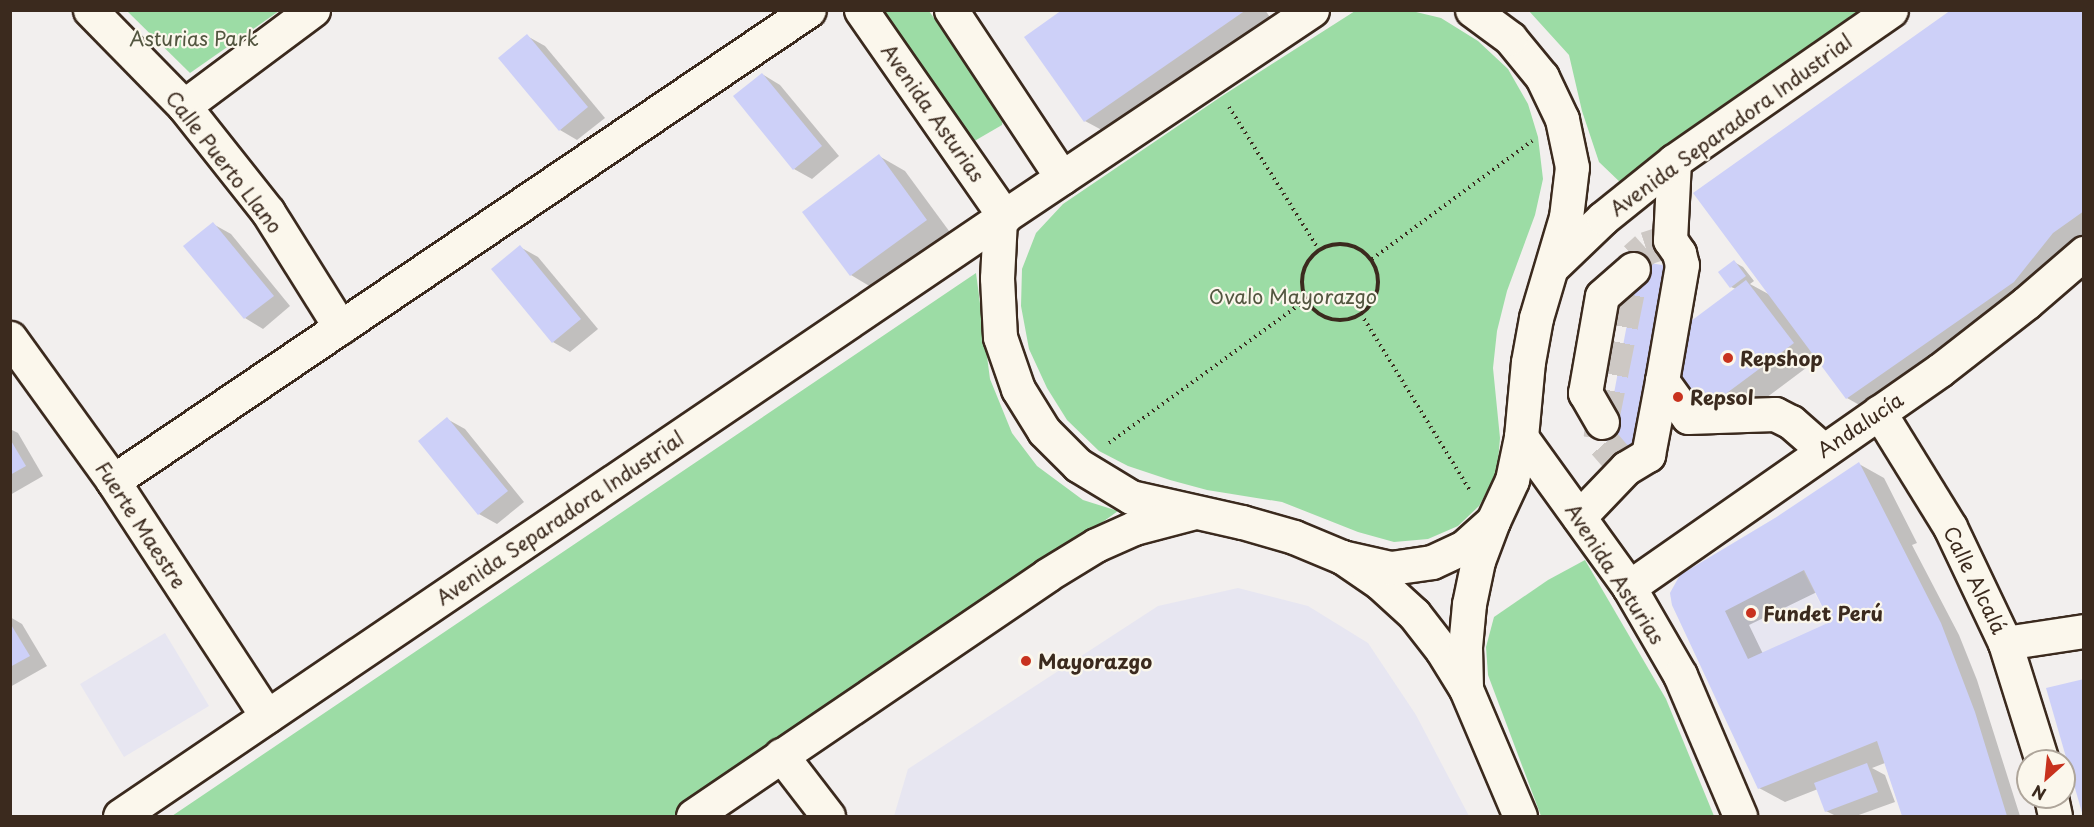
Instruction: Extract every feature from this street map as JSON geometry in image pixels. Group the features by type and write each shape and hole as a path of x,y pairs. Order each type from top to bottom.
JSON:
{"street":[{"name":"Calle Puerto Llano","path":"90,10 184,106 268,212 340,327"},
{"path":"184,106 313,10"},
{"path":"113,481 809,10"},
{"name":"Avenida Asturias","path":"861,10 1003,218"},
{"path":"951,10 1062,178"},
{"path":"1466,690 1465,647 1469,604 1478,561 1512,480 1521,437 1528,363 1550,269 1566,217 1572,167 1562,119 1542,77 1510,38 1472,10"},
{"name":"Avenida Separadora Industrial","path":"1550,269 1603,218 1674,161 1891,10"},
{"name":"Avenida Separadora Industrial","path":"120,816 1311,11"},
{"path":"1579,517 1626,468 1648,455 1682,265 1679,253 1670,240 1674,161"},
{"path":"1003,218 997,278 1000,337 1018,389 1044,431 1078,465 1131,497 1193,513 1242,522 1294,537 1342,556 1391,567 1431,562 1464,547 1493,521"},
{"name":"Andalucía","path":"1629,587 1940,370 2026,303 2084,253"},
{"path":"1602,422 1585,393 1602,296 1633,269"},
{"name":"Fuerte Maestre","path":"10,338 113,481 267,716"},
{"path":"1662,381 1688,417 1775,414 1791,422 1823,450"},
{"name":"Calle Alcalá","path":"1879,412 1950,527 2005,643 2038,749"},
{"name":"Avenida Asturias","path":"1521,437 1629,587 1680,675 1740,816"},
{"path":"693,816 1096,544 1134,528 1193,513"},
{"path":"1342,556 1380,583 1414,614 1442,650 1466,690 1520,816"},
{"path":"2005,643 2084,631"},
{"path":"781,755 828,816"}],"path":[{"path":"1228,106 1318,250"},
{"path":"1372,259 1538,137"},
{"path":"1341,243 1363,251 1372,259 1377,271 1378,289 1370,305 1361,314 1337,320 1324,317 1306,300 1302,278 1310,257 1318,250 1341,243"},
{"path":"1108,444 1306,300"},
{"path":"1361,314 1479,506 1493,521"}],"shaded area":[{"name":"Fundet Perú","path":"1775,518 1830,622 1848,665 1726,717 1672,605 1670,593 1680,575"},
{"path":"1238,588 1308,606 1368,643 1416,715 1469,816 894,816 908,769 1158,606"},
{"path":"165,633 209,706 124,757 80,684"}],"green space":[{"name":"Asturias Park","path":"127,11 279,11 190,73"},
{"path":"875,11 929,11 997,107 1003,119 1002,125 971,143"},
{"name":"Ovalo Mayorazgo","path":"1355,11 1412,11 1441,18 1478,41 1508,69 1528,104 1538,137 1543,179 1535,215 1507,291 1497,331 1493,368 1500,438 1497,473 1479,506 1458,526 1428,539 1394,542 1358,532 1282,502 1207,490 1170,480 1128,466 1099,451 1067,420 1047,388 1029,349 1021,306 1022,269 1036,233 1063,204 1222,96"},
{"path":"1529,11 1860,11 1623,185 1599,162 1582,111 1569,55"},
{"path":"976,273 990,379 1012,433 1037,466 1083,500 1118,511 695,816 172,816"},
{"path":"1585,560 1666,699 1714,816 1541,816 1488,675 1486,647 1494,617 1548,580"}],"building":[{"path":"1062,10 1246,10 1084,122 1024,37"},
{"path":"1951,10 2084,10 2084,211 2053,233 2014,282 1846,399 1693,193"},
{"path":"527,34 588,107 559,131 498,58"},
{"path":"762,73 822,146 793,170 733,96"},
{"path":"879,154 927,220 850,276 802,212"},
{"path":"213,222 274,296 244,319 183,246"},
{"path":"520,245 581,319 552,343 491,269"},
{"path":"1734,260 1746,276 1730,288 1718,272"},
{"path":"1639,261 1679,268 1645,448 1605,441"},
{"name":"Repshop","path":"1746,280 1794,343 1704,410 1677,373 1691,321"},
{"path":"447,417 508,491 478,515 418,441"},
{"path":"10,439 26,466 10,475"},
{"path":"1859,462 1941,623 1975,712 2007,816 1902,816 1877,741 1758,789 1672,605 1670,593 1680,575 1775,518","holes":["1804,570 1830,622 1748,659 1725,611"]},
{"path":"10,623 30,656 10,667"},
{"path":"2084,679 2084,816 2076,792 2076,749 2064,749 2046,688"},
{"path":"1867,763 1878,792 1825,812 1814,783"}],"tunnel":[{"path":"1626,468 1600,438 1602,422 1635,258 1646,248 1670,240"}],"place":[{"name":"Repshop","path":"1728,358"},
{"name":"Repsol","path":"1678,397"},
{"name":"Fundet Perú","path":"1751,613"},
{"name":"Mayorazgo","path":"1026,661"}]}
